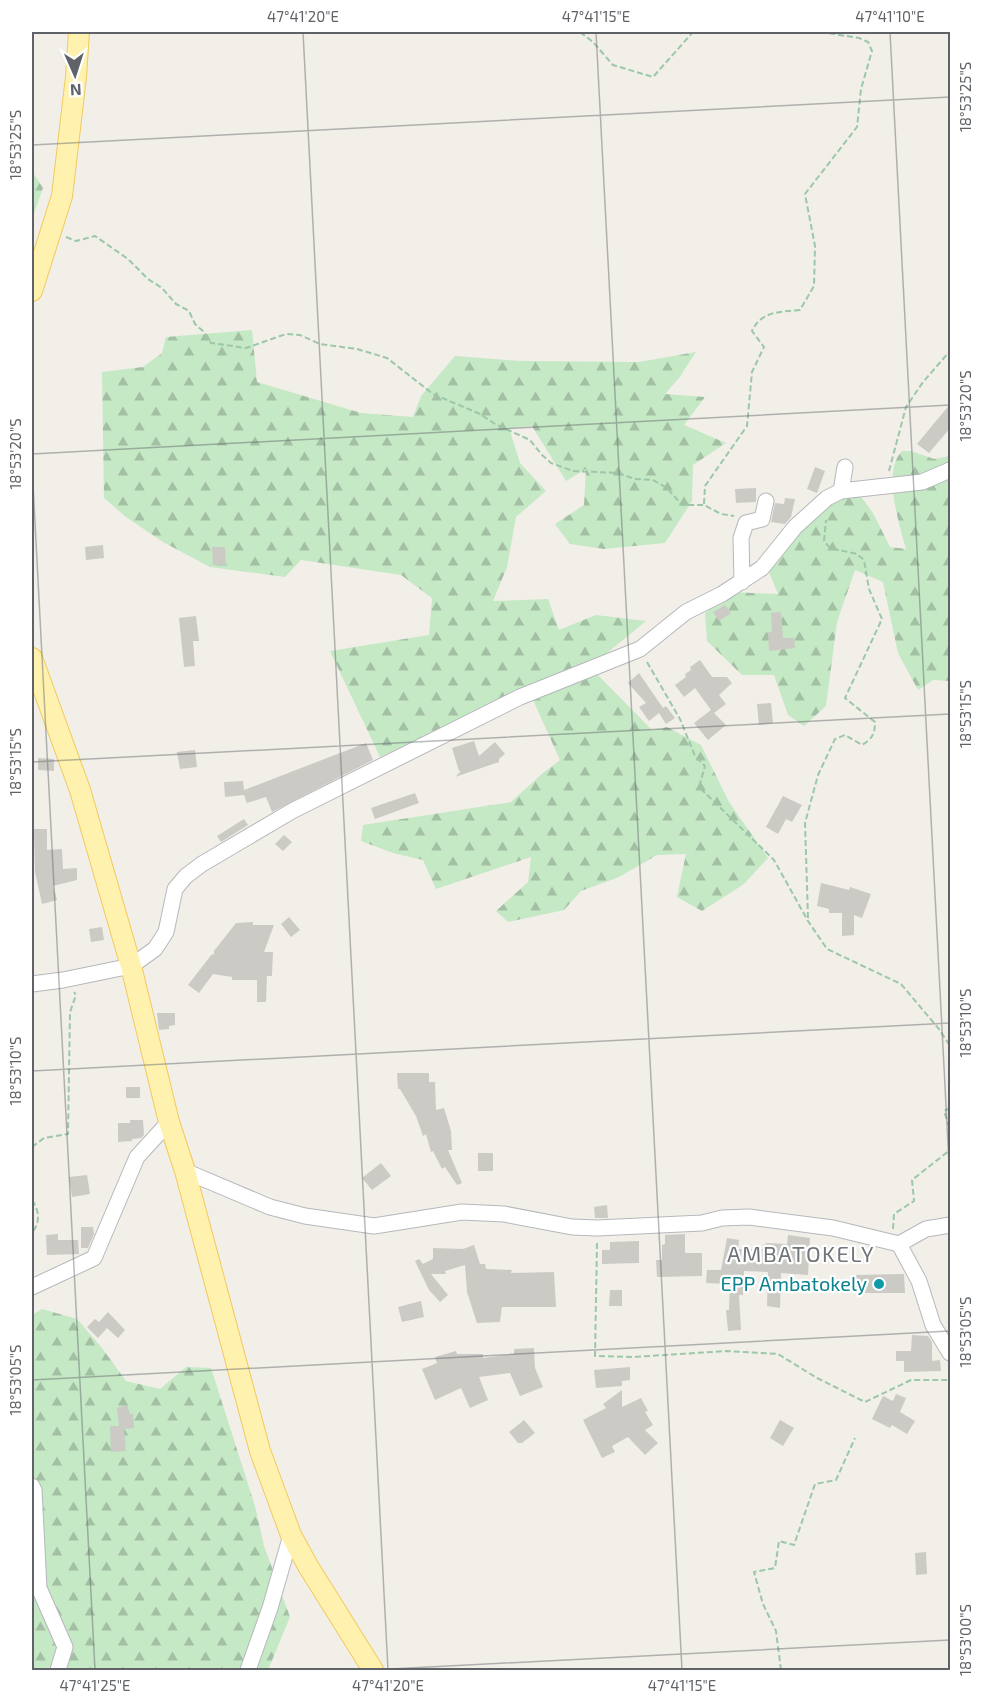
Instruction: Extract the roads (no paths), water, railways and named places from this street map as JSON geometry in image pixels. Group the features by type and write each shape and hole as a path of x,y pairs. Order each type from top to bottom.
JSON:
{"main road":[{"path":"32,291 62,196 79,32"},
{"path":"32,658 80,790 131,966 169,1122 185,1171 260,1451 291,1535 373,1671"}],"street":[{"path":"834,495 844,467"},
{"path":"32,984 131,966 155,949 166,932 175,889 186,876 202,864 292,811 520,697 640,649 686,612 742,582 762,568 795,527 834,495 885,485 922,482 951,470"},
{"path":"742,582 741,538 746,523 762,519 766,501"},
{"path":"32,1287 94,1258 137,1157 169,1122"},
{"path":"185,1171 270,1207 336,1221 374,1226 462,1212 504,1214 572,1227 597,1228 702,1223 722,1218 749,1217 833,1228 899,1244 926,1229 951,1225"},
{"path":"899,1244 919,1281 933,1325 951,1353"},
{"path":"32,1486 39,1587 65,1647 57,1671"},
{"path":"248,1671 270,1608 291,1535"}],"place":[{"name":"EPP Ambatokely","path":"879,1284"}],"district":[{"name":"AMBATOKELY","path":"801,1254"}]}
